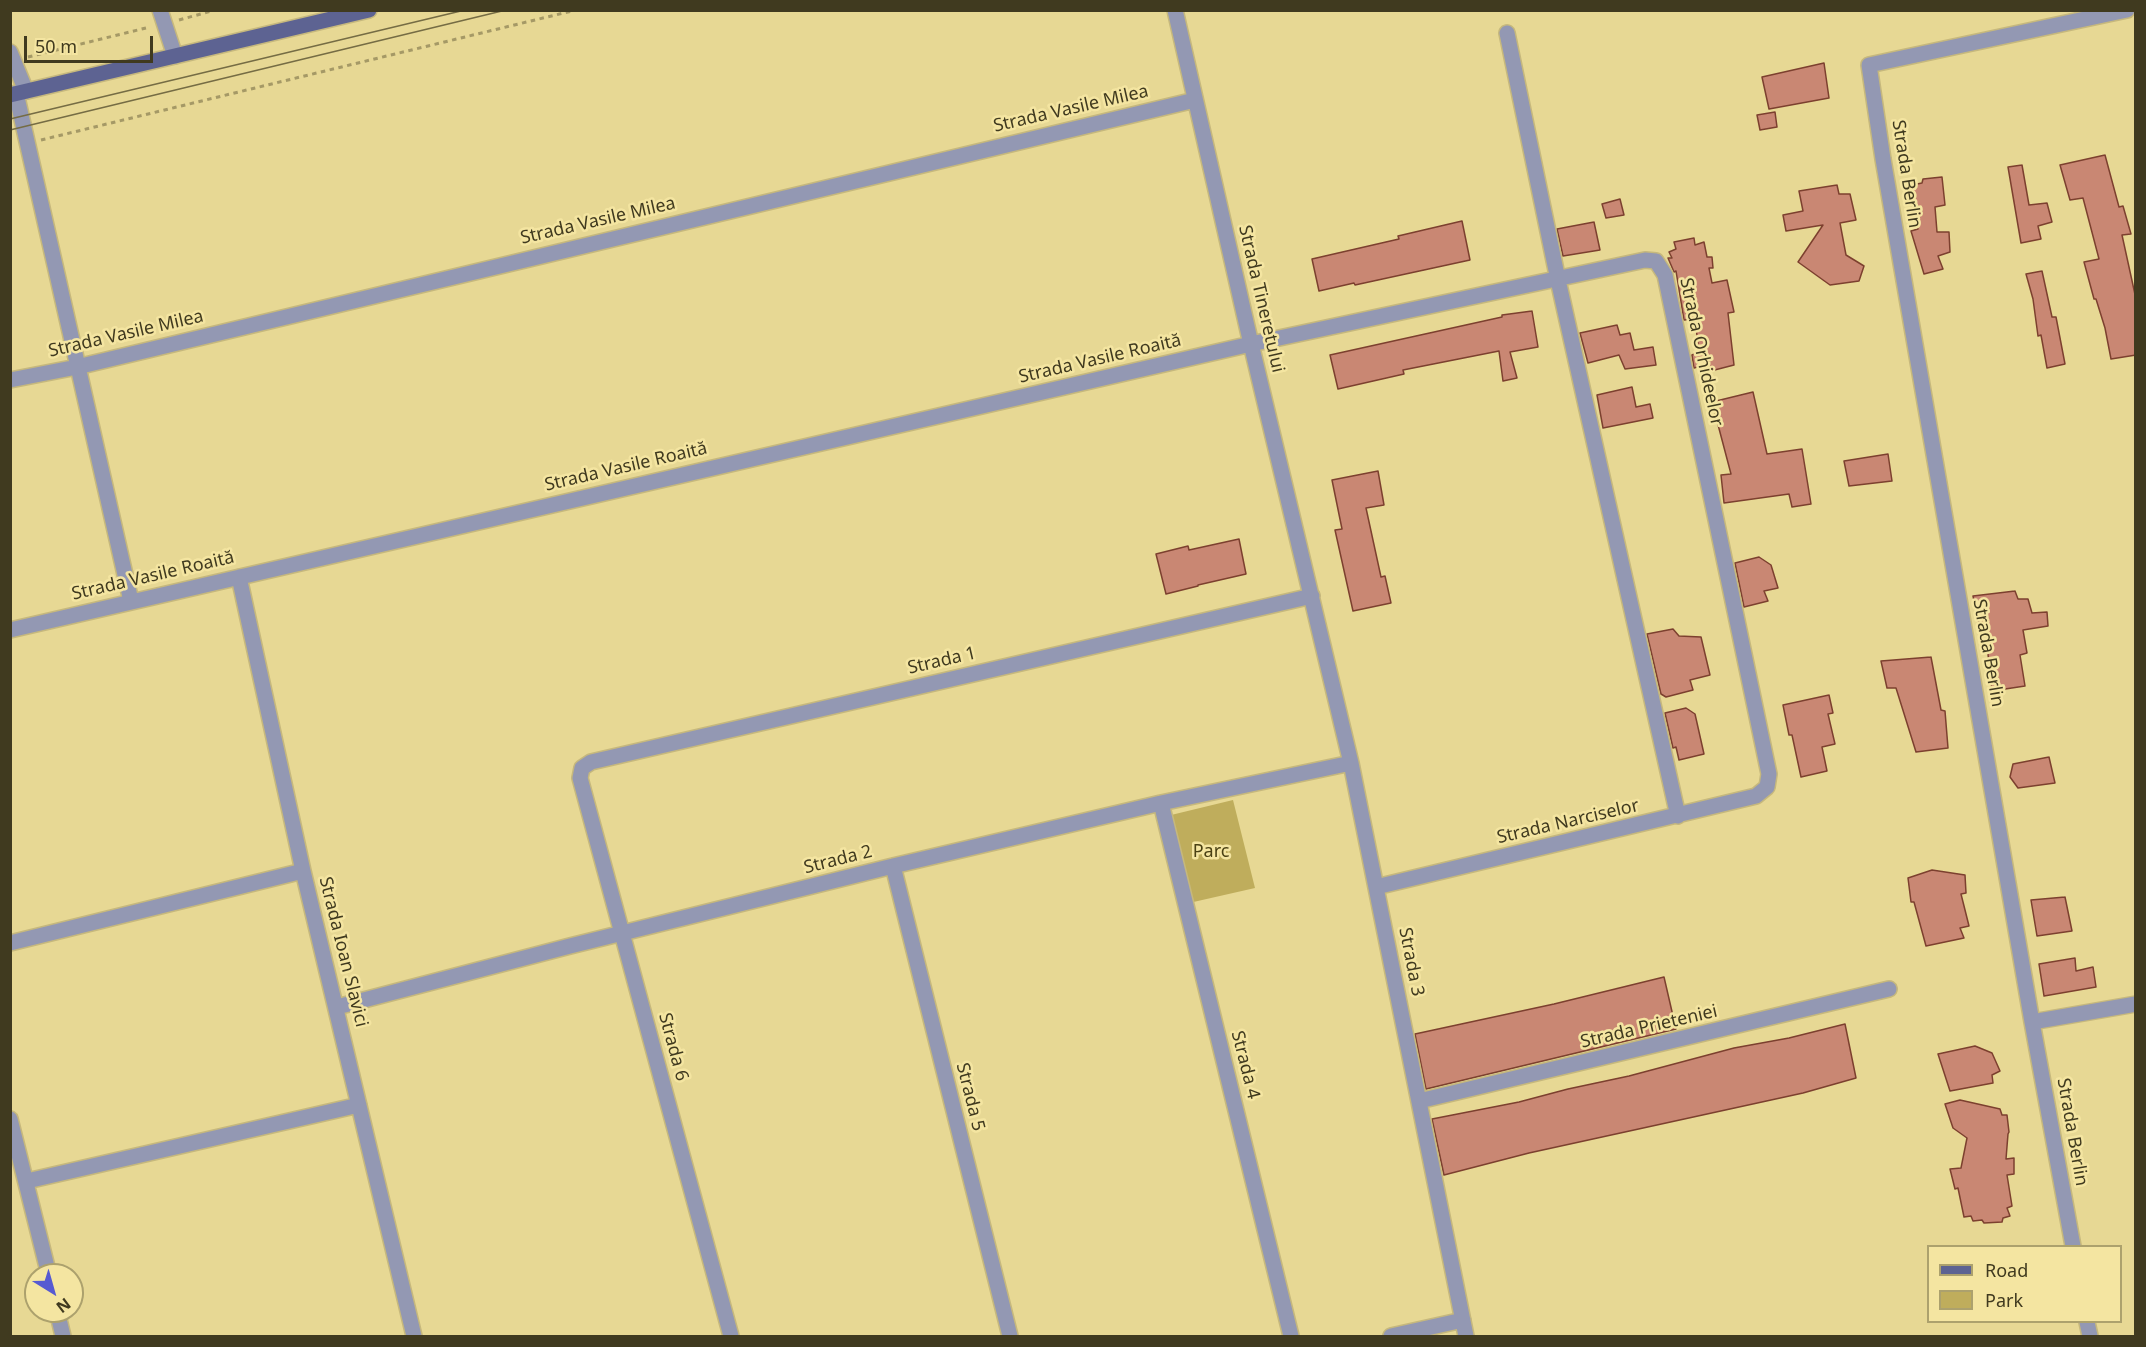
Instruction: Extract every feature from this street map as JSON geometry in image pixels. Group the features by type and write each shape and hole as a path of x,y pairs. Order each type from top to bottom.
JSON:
{"main road":[{"path":"18,93 369,10"}],"street":[{"name":"Strada Tineretului","path":"1175,10 1251,344 1312,596"},
{"name":"Strada Berlin","path":"2073,1245 1885,171 1869,65 2127,10"},
{"path":"162,17 175,56"},
{"path":"1507,33 1558,280 1678,816"},
{"path":"12,56 77,367 132,601"},
{"name":"Strada Vasile Milea","path":"10,380 77,367 1195,100"},
{"name":"Strada Orhideelor","path":"1251,344 1645,260 1656,261 1665,275 1769,774 1767,787"},
{"name":"Strada Vasile Roaită","path":"10,630 1251,344"},
{"name":"Strada Ioan Slavici","path":"238,577 303,871 414,1336"},
{"name":"Strada 3","path":"1312,596 1351,763 1466,1336"},
{"name":"Strada 1","path":"582,768 591,762 1312,596"},
{"name":"Strada 2","path":"337,1007 893,866 1351,763"},
{"name":"Strada 6","path":"582,768 580,778 731,1336"},
{"name":"Strada Narciselor","path":"1376,887 1678,816 1756,796 1767,787"},
{"name":"Strada 4","path":"1161,804 1290,1336"},
{"name":"Strada 5","path":"893,866 1010,1336"},
{"path":"10,943 303,871"},
{"name":"Strada Prieteniei","path":"1419,1101 1888,989"},
{"path":"2032,1022 2136,1004"},
{"path":"27,1181 359,1105"},
{"path":"12,1129 46,1263"},
{"path":"1391,1336 1463,1320"}],"path":[{"path":"12,56 162,17 215,10"},
{"path":"29,143 576,10"}],"green space":[{"name":"Parc","path":"1233,800 1255,888 1189,903 1167,816"}],"building":[{"path":"1824,63 1829,98 1769,109 1762,77"},
{"path":"1775,112 1777,127 1760,130 1757,115"},
{"path":"2105,155 2119,207 2123,206 2131,234 2122,235 2136,299 2136,355 2111,359 2105,328 2084,262 2099,259 2083,198 2070,200 2060,165"},
{"path":"2022,165 2029,205 2047,203 2052,222 2038,226 2041,239 2021,243 2008,167"},
{"path":"1942,177 1945,205 1935,207 1937,232 1949,232 1950,252 1938,256 1943,269 1924,274 1911,231 1918,229 1909,191 1912,190 1912,185 1922,183 1923,179"},
{"path":"1837,185 1839,194 1850,194 1856,220 1840,223 1846,255 1864,266 1859,281 1830,285 1798,262 1823,225 1786,231 1783,215 1803,211 1799,191"},
{"path":"1620,199 1624,215 1606,218 1602,204"},
{"path":"1462,221 1470,260 1319,291 1312,259 1399,239 1398,236"},
{"path":"1594,222 1600,250 1563,256 1557,229"},
{"path":"1694,238 1695,245 1704,242 1707,257 1712,257 1713,268 1709,268 1712,283 1727,280 1734,312 1728,313 1734,365 1703,373 1701,366 1694,368 1692,355 1699,352 1695,319 1684,320 1676,271 1674,272 1668,258 1672,258 1669,252 1676,249 1674,242"},
{"path":"2042,271 2052,317 2056,317 2065,364 2047,368 2041,335 2038,336 2033,299 2026,274"},
{"path":"1532,311 1538,347 1510,352 1517,378 1503,381 1499,351 1403,370 1404,374 1338,389 1330,355 1502,317 1502,315"},
{"path":"1617,325 1620,335 1630,333 1634,350 1653,347 1656,365 1625,369 1619,355 1588,363 1580,333"},
{"path":"1632,387 1636,407 1650,404 1653,418 1603,428 1597,395"},
{"path":"1753,392 1767,454 1802,449 1811,504 1792,507 1789,494 1724,503 1721,475 1731,474 1712,402"},
{"path":"1888,454 1892,481 1849,486 1844,461"},
{"path":"1378,471 1384,505 1366,508 1381,577 1385,576 1391,603 1353,611 1335,530 1342,529 1332,480"},
{"path":"1239,539 1246,574 1166,594 1156,554 1188,546 1189,550"},
{"path":"1759,557 1771,565 1778,588 1764,591 1768,601 1744,607 1735,563"},
{"path":"2015,591 2018,599 2028,599 2032,613 2047,612 2048,626 2023,630 2027,653 2020,655 2025,686 1992,691 1986,636 1982,637 1973,596"},
{"path":"1673,629 1679,636 1701,637 1710,675 1690,680 1693,690 1666,697 1661,694 1647,634"},
{"path":"1931,657 1941,710 1945,711 1948,748 1916,752 1896,688 1887,688 1881,661"},
{"path":"1829,695 1833,713 1828,714 1835,744 1822,747 1827,771 1801,777 1783,705"},
{"path":"1686,708 1695,714 1704,754 1679,760 1676,747 1673,748 1665,713"},
{"path":"2049,757 2055,783 2018,788 2010,777 2013,764"},
{"path":"1932,870 1965,875 1966,893 1961,894 1969,926 1960,928 1964,938 1926,946 1914,902 1911,902 1908,878"},
{"path":"2065,897 2072,931 2037,936 2031,900"},
{"path":"2075,958 2076,971 2093,967 2096,987 2044,996 2039,964"},
{"path":"1664,977 1676,1029 1426,1089 1415,1034"},
{"path":"1845,1024 1856,1078 1803,1093 1529,1153 1444,1175 1432,1119 1519,1102 1734,1048 1789,1038"},
{"path":"1975,1046 1992,1053 2000,1071 1992,1075 1993,1083 1950,1091 1938,1054"},
{"path":"1960,1100 2000,1109 2002,1115 2007,1115 2009,1132 2006,1159 2014,1158 2014,1174 2007,1175 2012,1206 2007,1208 2010,1216 2003,1218 2002,1222 1984,1223 1982,1220 1973,1221 1971,1216 1964,1217 1958,1188 1955,1189 1950,1169 1961,1168 1967,1138 1953,1128 1945,1104"}],"tram line":[{"path":"10,119 465,10"},
{"path":"10,130 506,10"}]}
